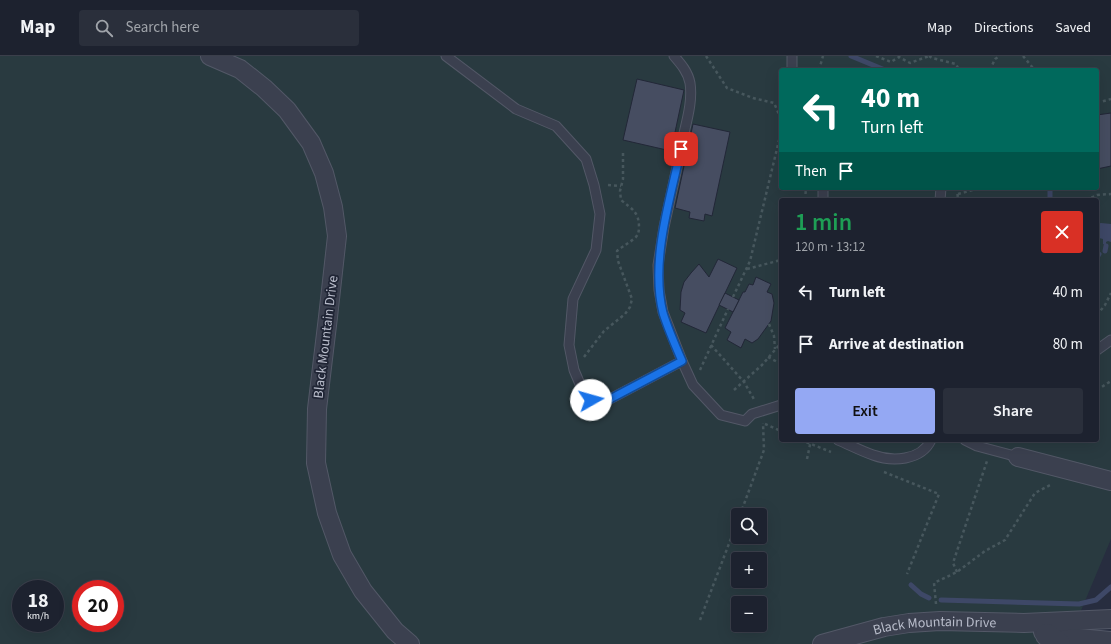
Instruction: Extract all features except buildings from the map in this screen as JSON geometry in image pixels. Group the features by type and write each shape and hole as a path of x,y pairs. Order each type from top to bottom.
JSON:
{"street":[{"name":"Black Mountain Drive","path":"210,56 240,69 264,88 287,110 311,143 324,173 333,207 336,236 317,409 316,463 327,514 342,555 363,591 395,631 410,644"},
{"path":"1018,457 1111,480"},
{"name":"Black Mountain Drive","path":"822,644 884,627 909,623 940,621 1024,623 1111,619"},
{"name":"Black Mountain Drive","path":"1024,623 1053,639 1111,641"}],"lane":[{"path":"446,56 516,109 556,126 586,159 594,185 600,214 596,250 574,299 569,345 574,370 585,396 591,400 600,401 610,399 682,361"},
{"path":"674,56 685,70 690,82 690,101 682,146 664,227 658,265 659,290 663,312 693,385 721,415 745,421 752,414 779,406"},
{"path":"792,56 792,68"},
{"path":"1099,349 1111,340"},
{"path":"843,442 873,455 891,459 915,456 920,453 930,442"},
{"path":"978,443 990,449 1018,457"}],"path":[{"path":"706,56 727,88 752,98 774,103 779,114"},
{"path":"820,68 823,56"},
{"path":"876,56 891,62 899,57 910,63 929,56 956,64 959,68"},
{"path":"991,68 995,59 1000,56"},
{"path":"1024,56 1033,68"},
{"path":"1099,102 1111,99"},
{"path":"733,297 750,261 779,140"},
{"path":"574,370 604,331 625,314 630,307 632,299 618,261 617,251 639,234 639,217 634,210 621,200 620,191 623,179 623,152"},
{"path":"957,190 958,198"},
{"path":"958,194 973,190"},
{"path":"1090,198 1097,195 1111,194"},
{"path":"746,269 779,261"},
{"path":"1099,312 1111,293"},
{"path":"693,385 728,309"},
{"path":"769,324 774,336 775,349"},
{"path":"711,345 744,382 756,402 763,424 764,450 743,508"},
{"path":"734,390 762,365 779,345"},
{"path":"768,357 779,363"},
{"path":"1099,389 1111,381"},
{"path":"756,402 762,400"},
{"path":"763,424 779,430"},
{"path":"806,442 837,454"},
{"path":"807,459 810,444"},
{"path":"957,572 953,563 990,449"},
{"path":"878,470 939,494 907,574"},
{"path":"940,621 936,608 934,583 957,572 985,551 1005,540 1035,493 1074,472"},
{"path":"700,620 731,538"}],"shaded area":[{"path":"0,56 1111,56 1111,539 1067,644 0,644"}],"water":[{"path":"1099,224 1111,224 1111,242 1106,242 1106,246 1103,244 1103,239 1099,238"}],"waterway":[{"path":"851,56 880,68"},
{"path":"1050,190 1050,198"},
{"path":"1105,251 1106,246"},
{"path":"911,585 921,594 929,598"},
{"path":"941,600 1079,604 1096,600 1111,587"}],"route":[{"path":"591,400 600,401 610,399 682,361 663,312 659,290 658,265 664,227 681,149"}]}
